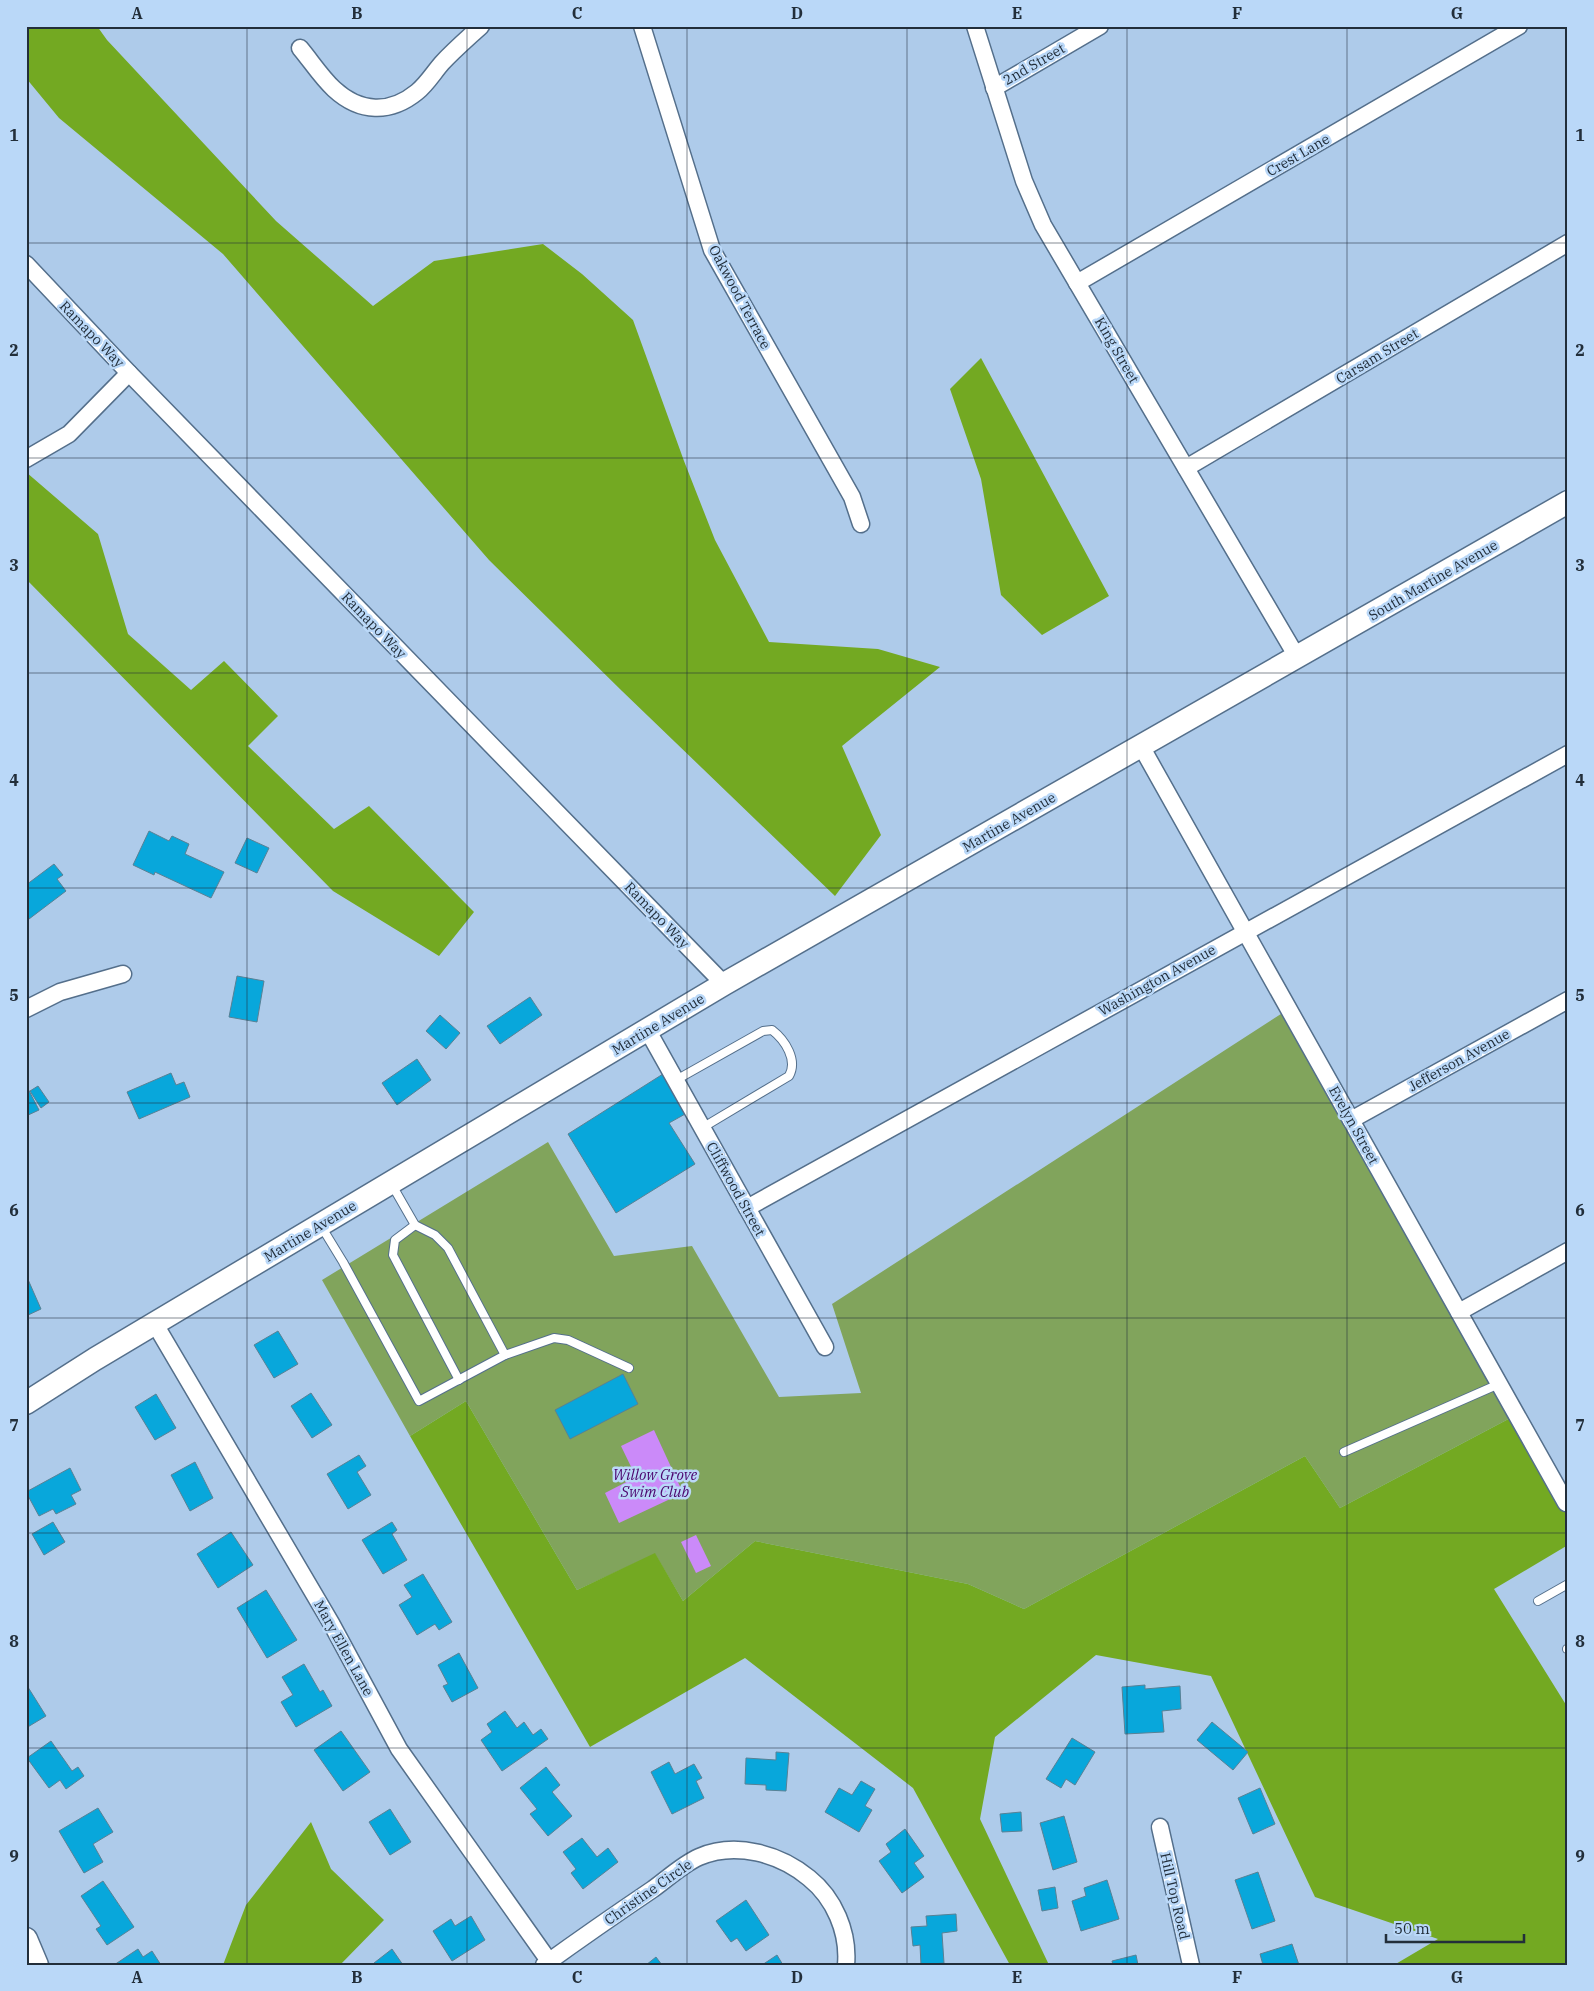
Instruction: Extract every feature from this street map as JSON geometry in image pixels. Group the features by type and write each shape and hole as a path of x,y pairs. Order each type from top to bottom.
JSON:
{"main road":[{"name":"South Martine Avenue","path":"1297,657 1568,502"},
{"name":"Martine Avenue","path":"26,1403 724,984 1297,657"},
{"path":"26,1939 37,1965"}],"street":[{"path":"300,48 333,88 348,101 366,107 378,108 397,105 418,92 443,62 481,26"},
{"name":"Oakwood Terrace","path":"642,26 712,250 852,497 862,524"},
{"name":"King Street","path":"975,26 1024,181 1043,225 1297,657"},
{"name":"2nd Street","path":"994,88 1100,26"},
{"name":"Crest Lane","path":"1077,283 1520,26"},
{"name":"Carsam Street","path":"1186,468 1568,243"},
{"name":"Ramapo Way","path":"26,264 724,984"},
{"path":"26,459 69,434 129,372"},
{"name":"Evelyn Street","path":"1141,746 1567,1503"},
{"name":"Washington Avenue","path":"747,1208 1568,754"},
{"path":"26,1009 60,992 123,974"},
{"name":"Jefferson Avenue","path":"1351,1120 1568,1000"},
{"name":"Cliffwood Street","path":"648,1030 825,1347"},
{"path":"1459,1312 1568,1251"},
{"name":"Mary Ellen Lane","path":"155,1324 326,1614 399,1749 546,1963"},
{"name":"Hill Top Road","path":"1160,1827 1191,1965"},
{"name":"Christine Circle","path":"546,1963 698,1857 732,1850 755,1852 777,1858 798,1868 815,1883 830,1901 840,1922 846,1944 846,1965"}],"lane":[{"path":"676,1080 763,1031 772,1030 781,1037 791,1055 793,1069 789,1076 702,1128"},
{"path":"392,1183 415,1225 435,1235 448,1248 505,1355"},
{"path":"321,1225 419,1401 505,1355 554,1338 568,1340 629,1368"},
{"path":"415,1225 394,1240 393,1254 459,1380"},
{"path":"1344,1452 1499,1384"},
{"path":"1538,1601 1568,1584"}],"green space":[{"path":"26,26 97,26 107,40 276,221 373,306 434,261 543,244 582,274 633,320 715,540 769,642 878,649 940,667 842,746 881,835 835,896 489,560 223,254 59,118 26,78"},
{"path":"981,358 1109,596 1042,635 1001,595 981,479 950,389"},
{"path":"26,472 98,534 128,634 191,690 224,661 278,716 248,746 334,829 369,806 474,912 439,956 333,891 26,579"},
{"path":"1284,1012 1516,1415 1340,1508 1305,1456 1024,1609 968,1584 755,1541 683,1601 655,1554 577,1590 466,1401 410,1436 322,1280 548,1142 614,1256 692,1246 779,1397 861,1393 832,1304"},
{"path":"466,1401 577,1590 655,1553 683,1601 755,1541 968,1584 1024,1609 1305,1456 1340,1508 1516,1415 1568,1501 1568,1545 1494,1589 1568,1708 1568,1965 1394,1965 1438,1939 1315,1897 1211,1676 1096,1655 995,1737 980,1819 1049,1965 1010,1965 913,1788 745,1658 590,1747 410,1436"},
{"path":"311,1822 331,1869 384,1920 340,1965 223,1965 246,1905"}],"water":[{"name":"Willow Grove Swim Club","path":"654,1430 683,1493 619,1523 605,1493 636,1477 621,1446"},
{"path":"696,1535 711,1566 696,1573 681,1542"}],"building":[{"path":"149,831 169,841 172,836 189,844 185,854 224,872 211,898 155,872 154,875 133,865"},
{"path":"247,838 269,848 257,873 235,863"},
{"path":"54,864 63,875 57,879 66,891 29,919 26,915 26,885"},
{"path":"237,976 264,981 257,1022 229,1017"},
{"path":"530,997 542,1015 500,1044 487,1026"},
{"path":"440,1015 460,1033 446,1049 426,1031"},
{"path":"417,1059 431,1080 397,1105 382,1083"},
{"path":"171,1073 176,1085 184,1082 190,1097 139,1119 127,1092"},
{"path":"663,1074 687,1113 669,1123 695,1164 616,1213 568,1134"},
{"path":"26,1085 39,1110 26,1116"},
{"path":"38,1086 49,1102 41,1108 30,1091"},
{"path":"26,1275 41,1309 26,1316"},
{"path":"278,1331 298,1364 274,1378 254,1345"},
{"path":"623,1374 638,1404 570,1439 555,1410"},
{"path":"311,1393 332,1425 312,1438 291,1406"},
{"path":"156,1394 176,1428 155,1440 135,1407"},
{"path":"359,1455 366,1466 357,1472 371,1495 348,1509 327,1474"},
{"path":"195,1462 213,1498 190,1511 171,1475"},
{"path":"70,1468 81,1490 71,1495 76,1504 56,1514 53,1509 39,1516 26,1492"},
{"path":"53,1522 65,1542 44,1555 32,1534"},
{"path":"392,1522 397,1530 392,1534 407,1560 383,1574 362,1540"},
{"path":"231,1532 253,1565 218,1588 197,1554"},
{"path":"423,1574 452,1622 439,1630 435,1624 417,1635 399,1605 412,1597 404,1585"},
{"path":"266,1590 297,1640 267,1658 237,1608"},
{"path":"459,1653 478,1688 452,1702 443,1686 448,1684 438,1665"},
{"path":"304,1664 320,1692 323,1690 332,1706 296,1727 281,1702 293,1695 282,1677"},
{"path":"26,1684 46,1716 26,1728"},
{"path":"1145,1685 1145,1689 1180,1686 1181,1709 1162,1711 1164,1732 1125,1734 1122,1687"},
{"path":"505,1711 517,1728 524,1722 533,1735 541,1729 548,1739 502,1771 481,1740 492,1732 487,1724"},
{"path":"1212,1722 1248,1752 1233,1770 1197,1740"},
{"path":"341,1731 370,1772 343,1791 314,1750"},
{"path":"1072,1738 1095,1752 1075,1785 1066,1779 1061,1788 1046,1779"},
{"path":"51,1741 72,1771 78,1767 84,1776 66,1789 60,1780 49,1788 27,1758"},
{"path":"776,1752 789,1753 786,1791 766,1790 766,1785 745,1784 746,1758 776,1760"},
{"path":"669,1762 675,1774 694,1764 702,1778 696,1781 704,1798 672,1814 651,1772"},
{"path":"546,1767 560,1785 552,1792 572,1816 548,1836 530,1814 537,1809 520,1788"},
{"path":"861,1781 875,1789 865,1806 872,1810 859,1832 825,1812 839,1788 852,1795"},
{"path":"1260,1788 1275,1824 1253,1834 1238,1798"},
{"path":"98,1808 113,1832 93,1844 103,1862 84,1873 59,1831"},
{"path":"390,1809 411,1842 390,1855 369,1822"},
{"path":"1021,1812 1022,1831 1002,1832 1000,1814"},
{"path":"1064,1816 1077,1862 1053,1870 1040,1823"},
{"path":"905,1829 924,1856 914,1863 924,1877 902,1893 879,1861 891,1852 886,1844"},
{"path":"582,1838 597,1857 608,1848 618,1862 583,1889 571,1873 576,1869 563,1852"},
{"path":"1258,1872 1275,1921 1252,1929 1235,1880"},
{"path":"1107,1880 1119,1919 1081,1931 1072,1901 1086,1896 1084,1888"},
{"path":"103,1881 134,1927 107,1945 96,1929 101,1926 81,1896"},
{"path":"1055,1887 1058,1908 1042,1911 1038,1890"},
{"path":"746,1900 769,1935 746,1951 737,1938 731,1942 716,1921"},
{"path":"956,1914 957,1931 942,1933 944,1963 921,1965 920,1945 913,1946 911,1927 927,1926 926,1916"},
{"path":"471,1916 485,1940 452,1961 433,1931 451,1919 455,1926"},
{"path":"1292,1944 1299,1965 1263,1965 1260,1954"},
{"path":"138,1949 143,1957 152,1951 161,1965 114,1965"},
{"path":"392,1949 403,1965 375,1965 374,1963"},
{"path":"777,1955 783,1965 762,1965"},
{"path":"1136,1955 1138,1965 1113,1965 1112,1961"},
{"path":"656,1957 662,1965 646,1965"}]}
